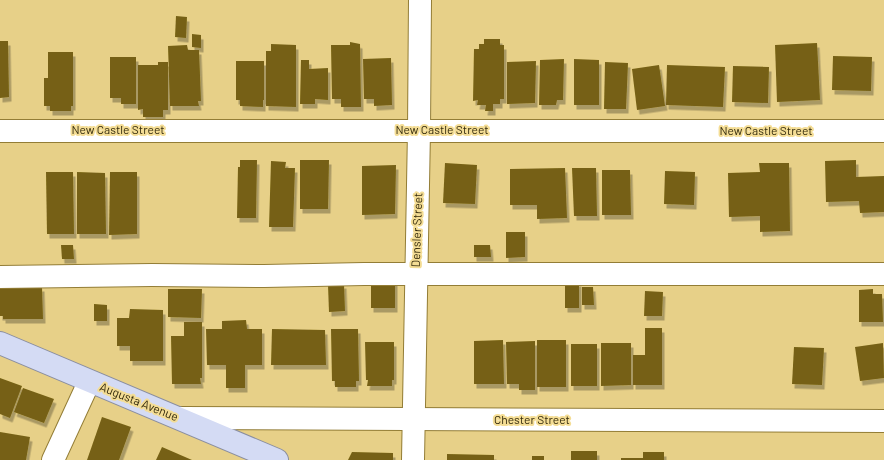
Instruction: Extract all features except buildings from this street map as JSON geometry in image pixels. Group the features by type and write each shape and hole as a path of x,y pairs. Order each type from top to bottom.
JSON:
{"main road":[{"name":"Augusta Avenue","path":"0,343 89,382 181,418 277,460"}],"street":[{"name":"Densler Street","path":"413,460 420,130 420,0"},
{"name":"New Castle Street","path":"0,131 884,131"},
{"path":"0,277 416,274 884,274"},
{"path":"53,460 89,382"},
{"name":"Chester Street","path":"181,418 884,421"}]}
